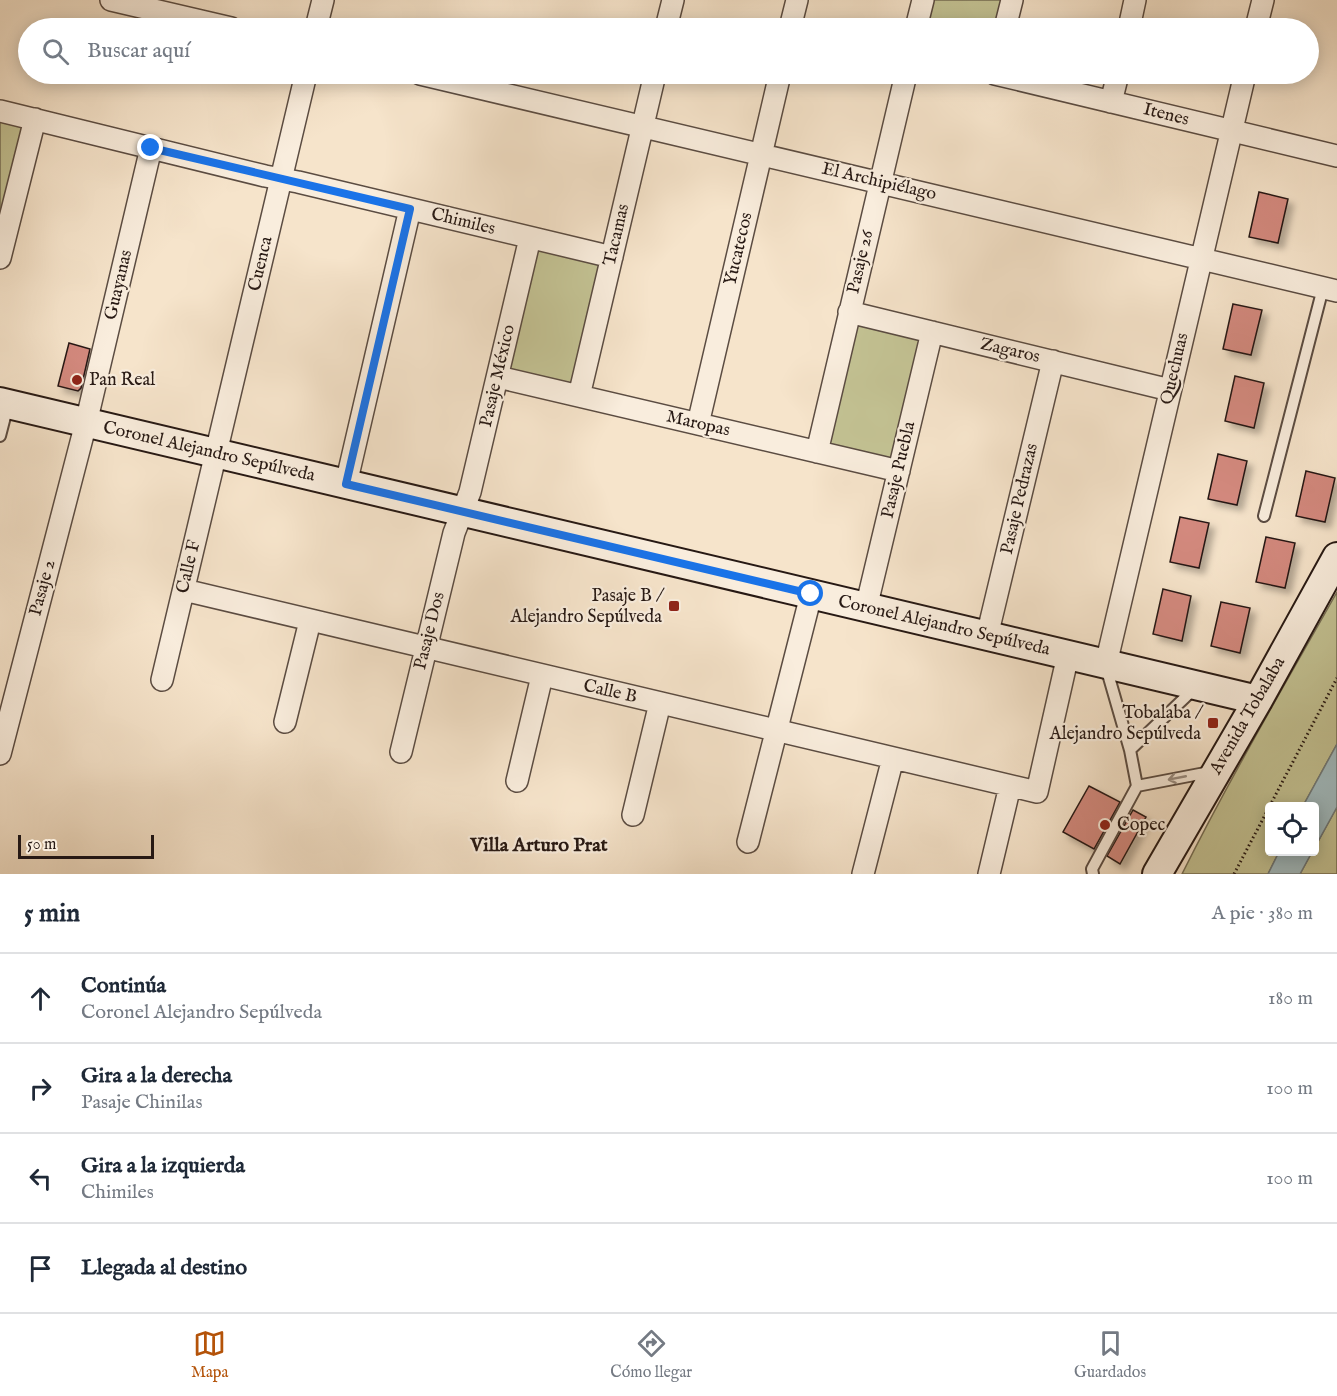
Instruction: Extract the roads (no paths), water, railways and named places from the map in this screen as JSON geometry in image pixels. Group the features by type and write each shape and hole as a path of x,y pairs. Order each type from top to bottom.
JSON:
{"street":[{"path":"111,0 188,18"},
{"path":"318,18 323,0"},
{"path":"668,18 673,0"},
{"path":"792,18 797,0"},
{"path":"918,18 923,0"},
{"path":"1008,18 1012,0"},
{"path":"1131,18 1135,0"},
{"path":"1258,18 1263,0"},
{"name":"Cuenca","path":"216,454 304,84"},
{"name":"El Archipiélago","path":"463,84 1330,289"},
{"name":"Tacamas","path":"579,396 653,84"},
{"name":"Yucatecos","path":"698,424 778,84"},
{"name":"Pasaje 26","path":"817,452 904,84"},
{"name":"Itenes","path":"1036,84 1337,156"},
{"path":"1111,102 1116,84"},
{"name":"Quechuas","path":"1106,664 1243,84"},
{"name":"Chimiles","path":"0,111 612,258"},
{"path":"0,258 35,119"},
{"name":"Guayanas","path":"86,423 151,148"},
{"path":"346,484 410,209"},
{"name":"Pasaje México","path":"463,512 470,492 530,238"},
{"name":"Zagaros","path":"849,312 1170,390"},
{"name":"Pasaje Puebla","path":"866,608 932,332"},
{"name":"Pasaje Pedrazas","path":"987,636 1053,361"},
{"name":"Maropas","path":"498,377 899,471"},
{"name":"Coronel Alejandro Sepúlveda","path":"4,403 1258,700"},
{"name":"Pasaje 2","path":"0,754 86,423"},
{"name":"Calle F","path":"162,680 216,454"},
{"name":"Pasaje Dos","path":"401,752 454,533 463,512"},
{"name":"Avenida Tobalaba","path":"1157,874 1258,700 1337,557"},
{"name":"Calle B","path":"183,590 1037,792 1068,655"},
{"path":"748,842 811,594"},
{"path":"285,722 310,621"},
{"path":"517,781 542,675"},
{"path":"633,814 660,703"},
{"path":"864,874 892,758"},
{"path":"989,874 1010,786"}],"lane":[{"path":"1264,516 1330,289"},
{"path":"0,436 4,403"},
{"path":"1093,874 1092,869 1137,786 1130,750 1106,664"},
{"path":"1130,750 1197,686"},
{"path":"1137,786 1216,771"}],"water":[{"path":"1337,744 1337,807 1319,840 1319,802 1305,802"},
{"path":"1277,856 1310,856 1300,874 1268,874"}],"place":[{"name":"Pan Real","path":"77,380"},
{"name":"Pasaje B / Alejandro Sepúlveda","path":"674,606"},
{"name":"Tobalaba / Alejandro Sepúlveda","path":"1213,723"},
{"name":"Copec","path":"1105,825"}],"district":[{"name":"Villa Arturo Prat","path":"539,845"}]}
